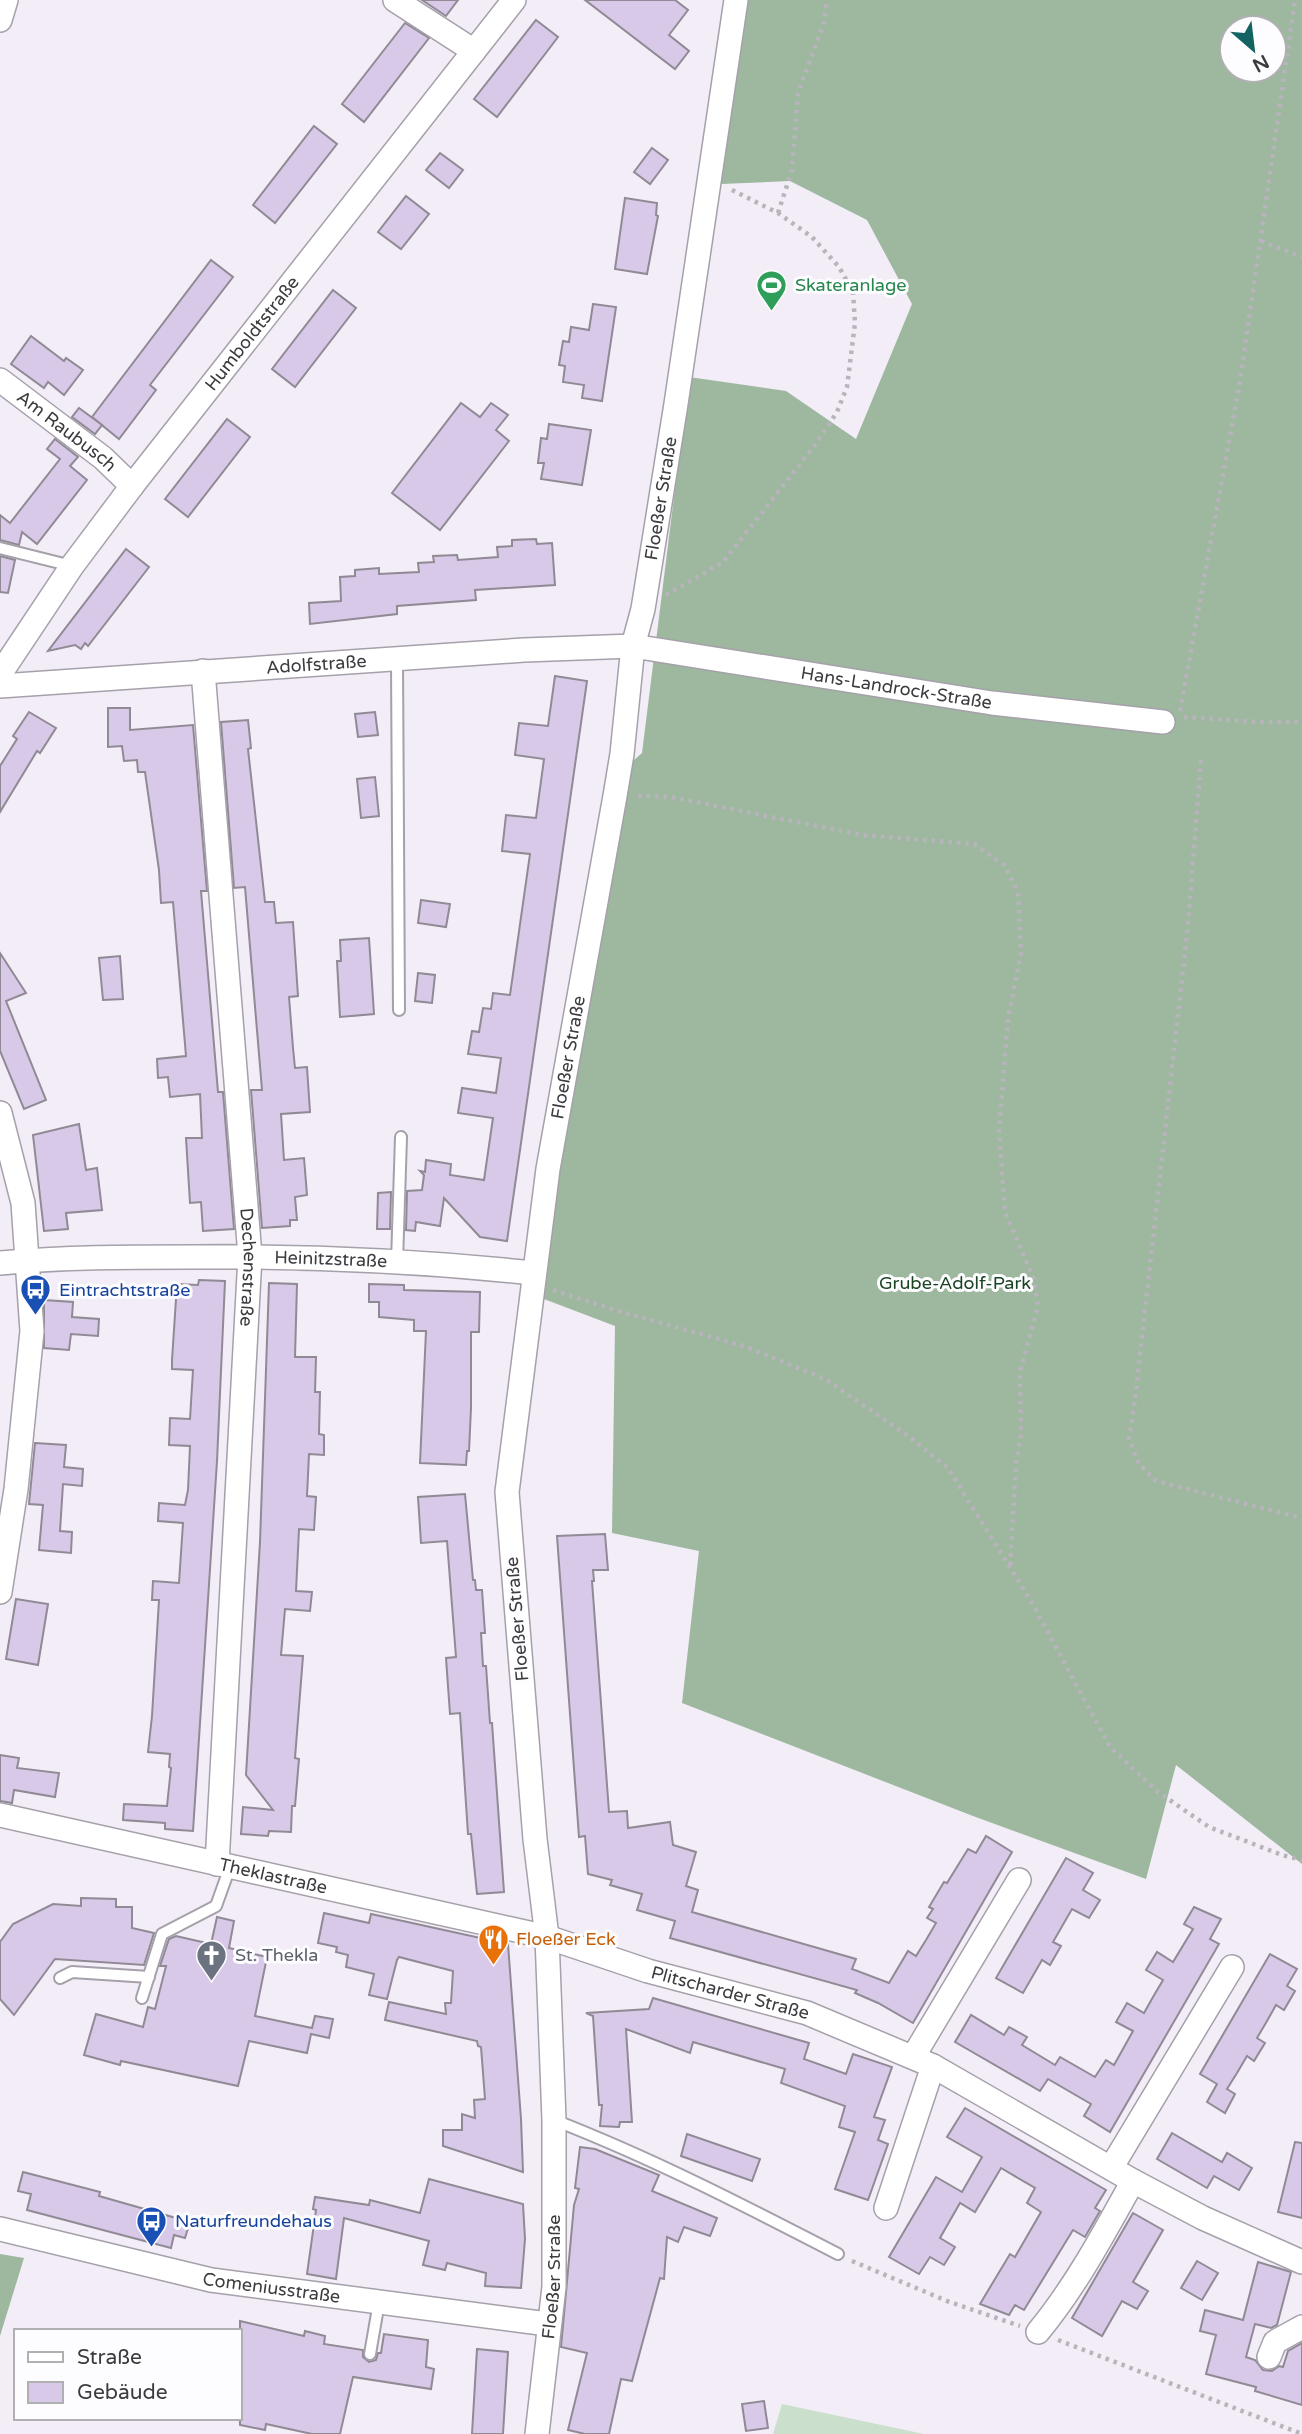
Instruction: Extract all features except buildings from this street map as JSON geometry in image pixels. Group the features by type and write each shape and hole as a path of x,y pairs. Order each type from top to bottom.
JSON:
{"street":[{"path":"0,20 6,0"},
{"path":"395,0 474,51"},
{"name":"Humboldtstraße","path":"0,674 72,566 132,486 514,0"},
{"name":"Floeßer Straße","path":"537,2434 554,2287 554,2120 547,1937 535,1839 507,1492 548,1169 622,754 633,646 643,609 711,179 736,0"},
{"name":"Am Raubusch","path":"0,380 103,458 132,486"},
{"name":"Hans-Landrock-Straße","path":"633,646 992,703 1171,719"},
{"name":"Adolfstraße","path":"0,686 524,650 633,646"},
{"name":"Dechenstraße","path":"203,671 250,1256 224,1865"},
{"path":"0,1113 23,1203 32,1331 16,1489 0,1592"},
{"name":"Heinitzstraße","path":"0,1263 130,1257 250,1256 450,1264 533,1278"},
{"name":"Theklastraße","path":"0,1815 547,1937"},
{"path":"886,2208 923,2062 1019,1881"},
{"name":"Plitscharder Straße","path":"547,1937 648,1971 807,2013 923,2062 1203,2218 1302,2262"},
{"path":"1111,2168 1232,1967"},
{"path":"1038,2332 1083,2268 1133,2181"},
{"name":"Comeniusstraße","path":"0,2229 211,2280 548,2324"},
{"path":"1269,2357 1275,2342 1302,2327"}],"lane":[{"path":"0,548 72,566"},
{"path":"397,660 399,1010"},
{"path":"397,1262 401,1137"},
{"path":"142,1998 162,1934 216,1906 224,1865"},
{"path":"60,1978 72,1972 149,1977"},
{"path":"554,2120 636,2154 838,2254"},
{"path":"370,2354 379,2302"}],"path":[{"path":"778,213 792,170 798,93 824,23 828,0"},
{"path":"1295,0 1240,381 1171,719 1302,722"},
{"path":"643,609 723,562 815,445 837,412 847,387 855,323 852,292 839,267 812,237 778,213 711,179"},
{"path":"1261,241 1302,257"},
{"path":"1201,760 1188,925 1129,1439 1139,1464 1156,1481 1302,1518"},
{"path":"615,796 671,797 862,835 974,844 1004,865 1018,892 1021,953 1008,1019 999,1131 1005,1212 1033,1277 1038,1306 1020,1371 1021,1434 1016,1464 1010,1568"},
{"path":"533,1278 615,1310 744,1346 825,1378 907,1435 948,1468 1031,1601 1110,1747 1158,1792 1209,1827 1302,1860"},
{"path":"838,2254 947,2301 1038,2332 1302,2434"}],"green space":[{"name":"Grube-Adolf-Park","path":"743,0 1302,0 1302,1864 1176,1765 1146,1879 973,1816 682,1703 699,1551 612,1533 615,1326 536,1296 618,774 642,753 689,377 786,391 856,439 912,304 867,220 790,181 721,184"},
{"path":"0,2254 24,2258 0,2336"},
{"path":"782,2404 924,2434 773,2434"}],"place":[{"name":"Skateranlage","path":"772,312"},
{"name":"Eintrachtstraße","path":"36,1317"},
{"name":"Floeßer Eck","path":"493,1966"},
{"name":"St. Thekla","path":"212,1982"},
{"name":"Naturfreundehaus","path":"152,2248"}]}
